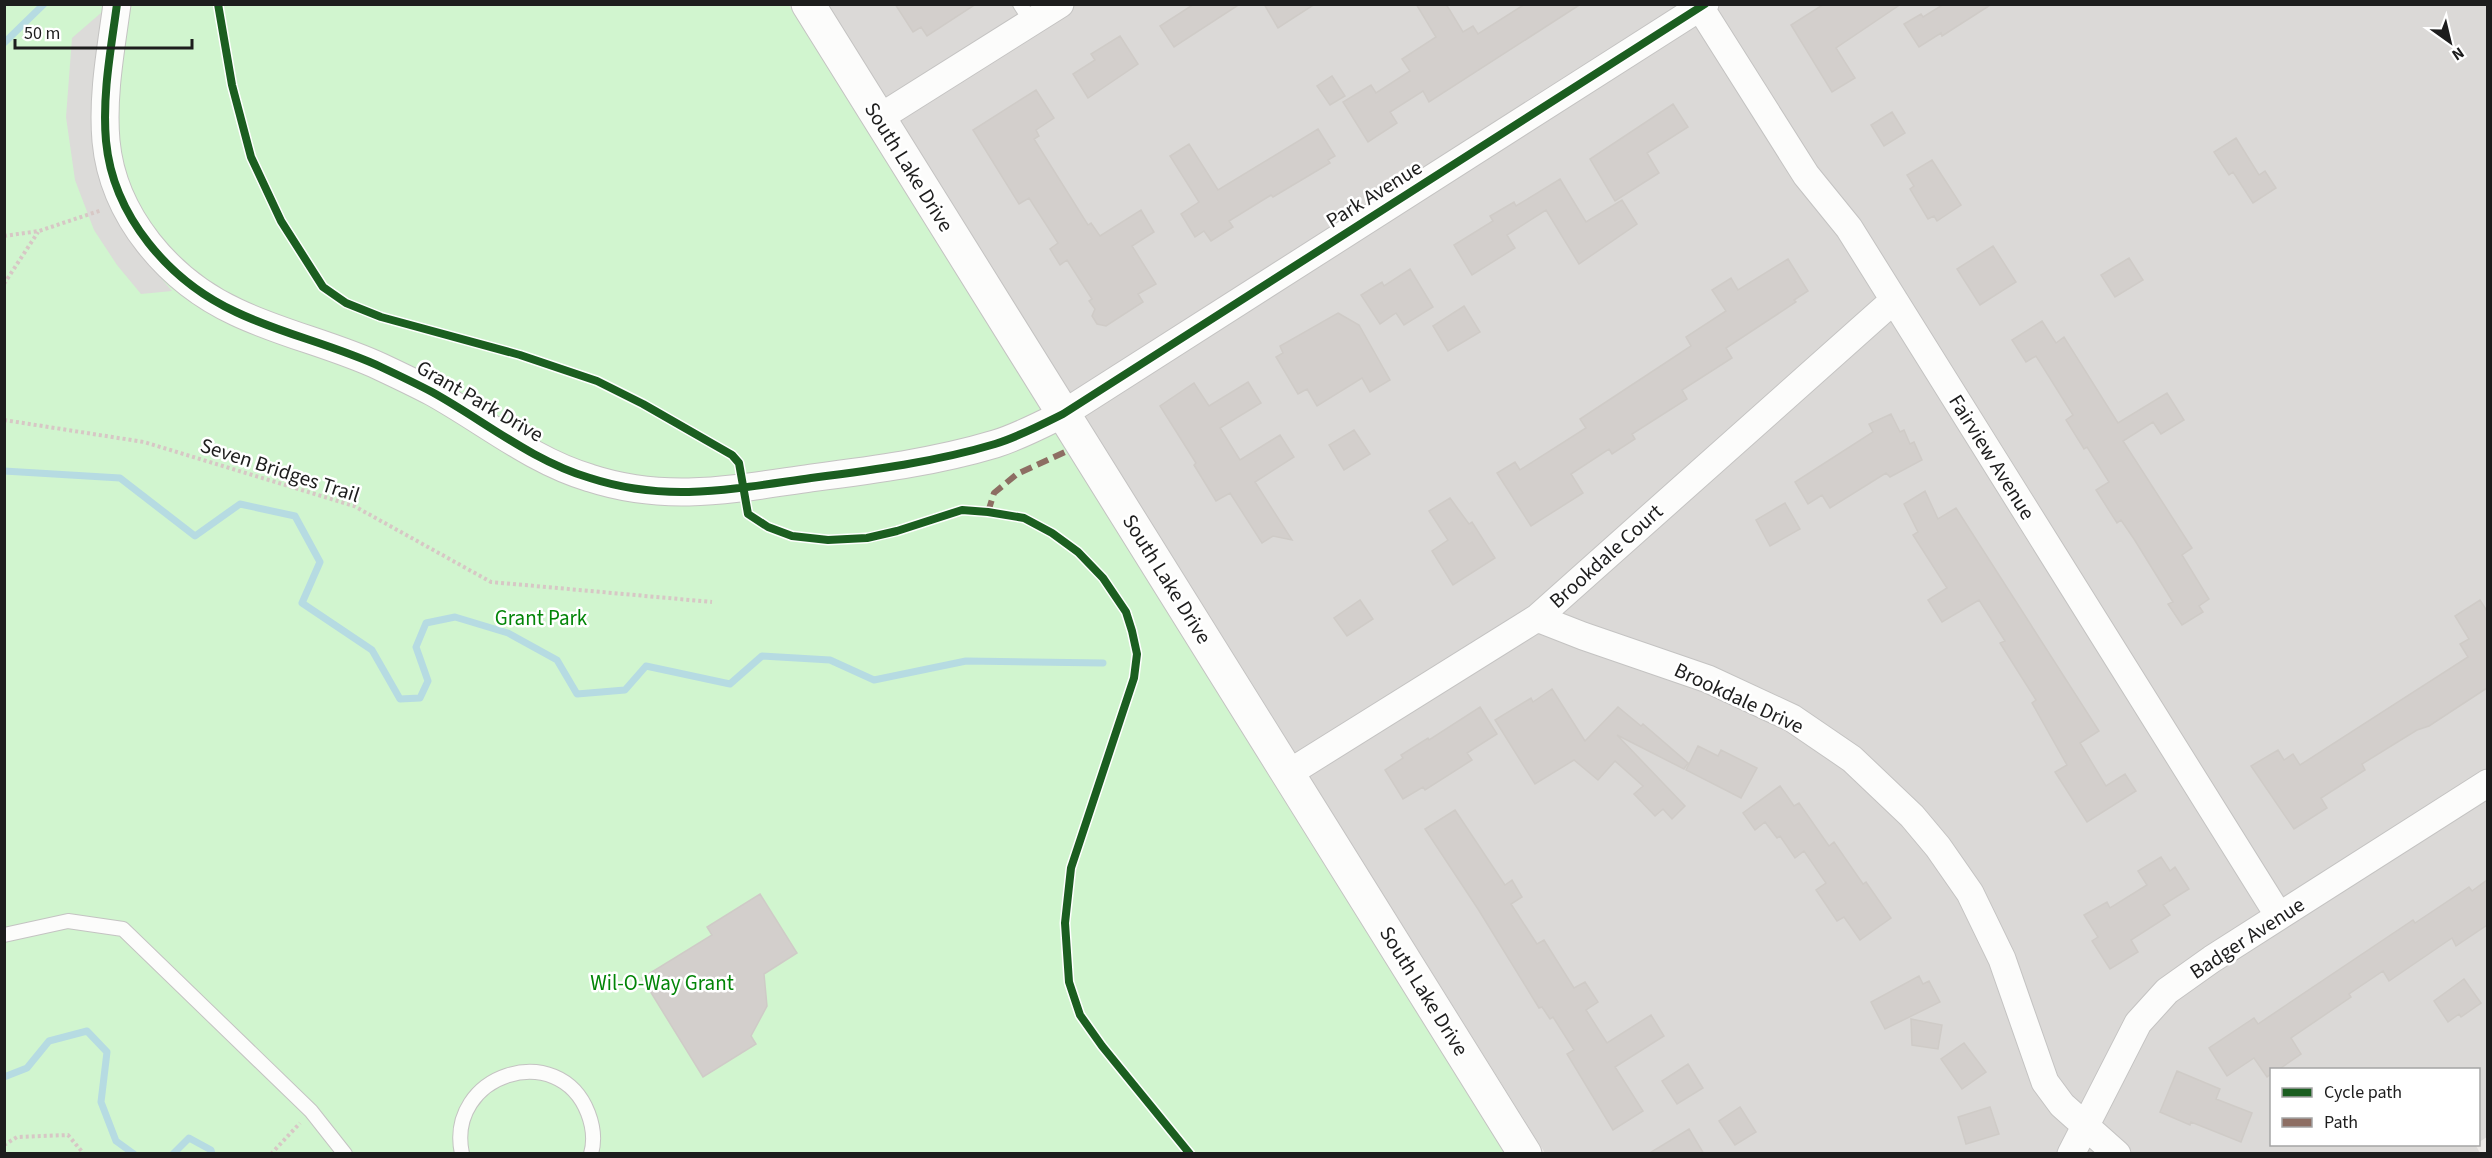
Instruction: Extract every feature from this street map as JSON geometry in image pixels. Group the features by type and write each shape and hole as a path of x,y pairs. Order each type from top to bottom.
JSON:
{"street":[{"name":"Grant Park Drive","path":"117,4 105,98 106,142 123,201 136,227 155,252 181,277 206,296 236,312 374,364 430,391 533,453 588,478 649,491 694,493 743,488 912,464 997,444 1063,414"},
{"name":"South Lake Drive","path":"808,4 1525,1154"},
{"path":"879,118 1026,14 1060,4"},
{"name":"Park Avenue","path":"1063,414 1701,6"},
{"name":"Fairview Avenue","path":"1701,6 1806,175 1849,228 2279,916"},
{"name":"Brookdale Court","path":"1289,773 1537,618 1894,300"},
{"name":"Brookdale Drive","path":"1537,618 1708,680 1792,718 1852,759 1912,816 1938,847 1970,893 2002,959 2045,1082 2062,1105 2117,1154"},
{"name":"Badger Avenue","path":"2071,1154 2083,1126 2138,1023 2167,991 2212,959 2487,783"}],"lane":[{"path":"4,935 68,921 123,929 311,1111 345,1154"},
{"path":"462,1154 459,1142 462,1119 472,1100 488,1084 508,1074 529,1071 551,1076 570,1087 584,1104 592,1125 591,1154"}],"path":[{"path":"4,236 39,231 86,216"},
{"path":"4,284 39,231"},
{"path":"271,1154 311,1111"},
{"path":"4,1145 17,1137 68,1134 84,1154"}],"shaded area":[{"path":"827,5 2487,5 2487,1137 2480,1141 2480,1068 2270,1068 2270,1146 2476,1146 2480,1153 1545,1153"},
{"path":"102,12 92,116 139,252 172,291 141,294 117,265 94,230 75,180 66,117 72,38"}],"green space":[{"name":"Grant Park","path":"5,4 789,5 1506,1154 5,1154"}],"building":[{"path":"895,4 976,4 927,36 921,27 913,32"},
{"path":"1194,4 1240,4 1174,47 1160,26"},
{"path":"1264,4 1315,4 1278,28"},
{"path":"1416,4 1446,4 1463,32 1473,26 1478,34 1525,4 1581,4 1429,102 1423,91 1390,112 1397,123 1368,142 1343,102 1371,85 1376,93 1410,71 1402,59 1436,37"},
{"path":"1824,4 1901,4 1836,48 1855,78 1832,92 1791,25"},
{"path":"1944,4 1992,4 1942,36 1941,33 1919,47 1904,24 1921,14 1923,17"},
{"path":"1120,36 1138,64 1088,98 1073,74 1095,60 1091,54"},
{"path":"1332,76 1345,96 1330,105 1317,86"},
{"path":"1036,90 1054,118 1036,130 1039,136 1034,139 1088,225 1091,223 1100,236 1141,210 1154,232 1132,246 1156,284 1138,294 1143,302 1106,326 1097,324 1092,316 1095,309 1089,301 1092,299 1067,260 1060,265 1050,249 1058,243 1029,198 1019,204 973,130"},
{"path":"1673,104 1688,127 1647,153 1659,173 1615,201 1590,159"},
{"path":"1892,112 1905,133 1884,146 1871,125"},
{"path":"1318,129 1335,156 1328,160 1330,163 1229,221 1233,227 1211,241 1204,231 1195,237 1181,214 1199,202 1170,156 1189,144 1218,190"},
{"path":"2236,138 2259,175 2265,171 2276,188 2253,203 2233,172 2229,175 2214,152"},
{"path":"1932,160 1961,205 1937,221 1934,216 1928,219 1910,189 1914,186 1907,175"},
{"path":"1560,179 1586,222 1622,200 1637,224 1579,264 1546,210 1507,235 1515,248 1472,275 1454,245 1493,221 1490,216 1514,202 1516,206"},
{"path":"1993,246 2016,282 1980,305 1957,269"},
{"path":"2129,258 2143,280 2115,297 2101,275"},
{"path":"1788,259 1808,291 1794,300 1796,302 1726,348 1732,358 1682,390 1687,399 1632,434 1635,439 1612,454 1609,449 1571,474 1583,493 1531,526 1497,473 1515,462 1520,470 1586,428 1580,419 1691,346 1686,337 1726,311 1712,290 1731,278 1738,290"},
{"path":"1410,269 1433,307 1404,325 1396,313 1380,324 1361,295 1382,282 1384,286"},
{"path":"1464,306 1480,332 1448,351 1433,326"},
{"path":"1338,313 1359,325 1390,380 1370,392 1362,378 1317,406 1307,389 1298,394 1276,357 1283,353 1280,346"},
{"path":"2042,321 2056,343 2064,337 2118,423 2167,393 2184,420 2161,434 2153,422 2123,441 2192,548 2182,555 2209,599 2199,606 2203,612 2182,625 2168,604 2173,602 2134,539 2121,520 2117,523 2096,490 2109,482 2087,447 2084,449 2066,420 2073,415 2036,356 2026,362 2012,340"},
{"path":"1248,382 1261,403 1220,428 1240,460 1280,435 1294,457 1255,482 1292,540 1273,536 1262,543 1230,493 1216,501 1194,465 1196,463 1160,406 1194,383 1209,406"},
{"path":"1891,414 1900,432 1904,430 1910,444 1914,442 1922,460 1890,477 1886,473 1830,508 1822,495 1808,504 1795,482 1873,432 1869,424"},
{"path":"1354,430 1370,454 1344,470 1329,445"},
{"path":"1925,491 1938,519 1956,508 2099,731 2080,743 2106,786 2125,774 2136,791 2087,822 2055,772 2067,765 2032,703 2036,700 2000,643 2005,641 1979,600 1942,622 1928,600 1947,588 1913,535 1918,532 1904,504"},
{"path":"1450,498 1469,524 1472,522 1495,558 1453,585 1432,551 1448,540 1429,511"},
{"path":"1785,503 1800,529 1770,546 1756,520"},
{"path":"1360,600 1373,619 1347,636 1334,618"},
{"path":"2480,600 2487,611 2487,688 2429,726 2417,730 2362,764 2365,770 2321,798 2327,808 2294,829 2251,766 2278,750 2284,760 2293,754 2300,765 2468,657 2460,644 2469,639 2455,616"},
{"path":"1552,689 1585,741 1618,707 1641,726 1643,724 1688,763 1684,769 1617,735 1685,806 1672,819 1663,809 1655,816 1634,794 1643,786 1615,761 1598,780 1574,760 1535,784 1495,720 1531,698 1533,702"},
{"path":"1480,707 1497,734 1467,753 1472,760 1425,790 1423,787 1403,799 1385,770 1403,758 1401,755"},
{"path":"1698,746 1718,756 1721,750 1757,768 1741,798 1686,770"},
{"path":"1780,786 1794,806 1799,803 1829,846 1834,842 1863,884 1866,882 1891,918 1860,940 1844,917 1837,921 1816,890 1826,883 1804,851 1795,858 1780,836 1777,838 1765,822 1755,830 1743,813"},
{"path":"1455,810 1505,885 1512,880 1522,897 1511,904 1537,944 1544,940 1574,988 1585,982 1598,1002 1586,1010 1607,1043 1651,1015 1664,1036 1615,1067 1643,1111 1613,1130 1567,1054 1574,1050 1553,1017 1550,1019 1542,1007 1539,1008 1425,829"},
{"path":"2161,857 2170,871 2175,867 2189,889 2163,905 2170,915 2131,940 2138,952 2110,969 2092,941 2098,937 2084,915 2107,902 2110,908 2147,885 2138,871"},
{"path":"2487,880 2487,925 2456,946 2452,938 2389,981 2383,971 2349,994 2351,997 2291,1038 2301,1054 2281,1068 2270,1068 2270,1075 2267,1077 2254,1058 2227,1076 2209,1048 2254,1018 2258,1024 2413,920 2415,923 2469,887 2472,891"},
{"path":"760,894 797,953 764,974 767,1006 751,1036 756,1044 703,1077 642,978 712,935 707,927"},
{"path":"1919,976 1923,984 1929,981 1940,1002 1885,1029 1871,1002"},
{"path":"2464,979 2481,1003 2461,1017 2459,1014 2448,1022 2434,1001"},
{"path":"1911,1019 1942,1025 1938,1049 1912,1045"},
{"path":"1964,1043 1986,1072 1962,1089 1941,1059"},
{"path":"1688,1064 1703,1088 1677,1104 1662,1081"},
{"path":"2177,1071 2220,1089 2216,1099 2252,1113 2241,1142 2160,1112"},
{"path":"1740,1107 1756,1132 1735,1145 1719,1121"},
{"path":"1990,1107 1999,1134 1966,1144 1958,1117"},
{"path":"1689,1129 1704,1154 1648,1154"}],"waterway":[{"path":"4,43 44,4"},
{"path":"4,471 120,478 195,536 240,504 295,516 320,562 302,603 372,650 400,699 420,698 428,681 416,647 426,623 455,617 508,633 557,660 577,694 625,690 646,666 730,684 762,656 830,660 874,680 966,661 1103,663"},
{"path":"4,1077 27,1068 49,1041 87,1031 107,1052 101,1102 116,1141 134,1154"},
{"path":"173,1154 189,1138 211,1150 212,1154"}],"marked path":[{"path":"988,512 994,493 1017,474 1065,452"}],"cycle path":[{"path":"117,4 105,107 106,141 111,169 120,195 133,220 167,264 188,283 211,299 254,320 363,359 413,382 528,451 569,471 618,486 673,492 727,489 904,465 995,444 1038,426 1063,414 1705,4"},
{"path":"218,4 232,85 251,157 281,221 323,287 346,303 381,317 520,355 597,381 643,404 732,455 739,463 748,514 768,527 792,536 828,540 867,538 962,510 988,512 1024,518 1052,533 1078,552 1103,578 1126,612 1137,654 1134,678 1071,868 1065,923 1069,982 1080,1015 1102,1046 1190,1154"}],"park label":[{"name":"Wil-O-Way Grant","path":"662,983"}]}
